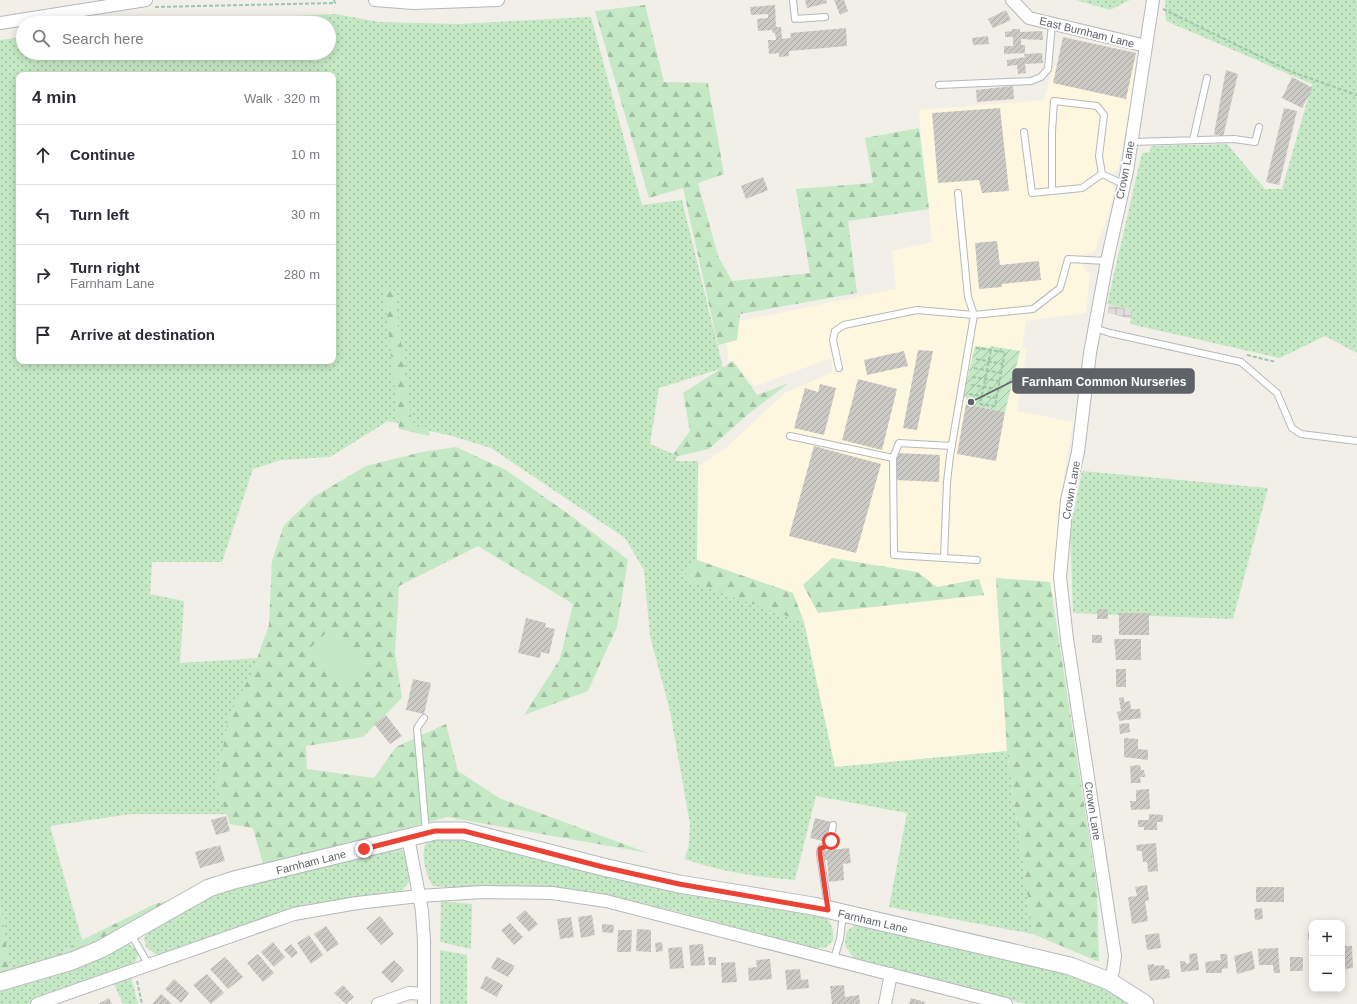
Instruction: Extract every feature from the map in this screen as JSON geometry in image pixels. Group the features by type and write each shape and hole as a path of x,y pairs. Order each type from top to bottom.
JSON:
{"street":[{"path":"375,0 413,3 498,0"},
{"name":"East Burnham Lane","path":"1012,0 1028,18 1146,46"},
{"name":"Crown Lane","path":"1109,981 1113,972 1115,956 1067,639 1060,577 1067,500 1078,452 1094,328 1131,142 1153,2"},
{"path":"55,16 149,4"},
{"path":"0,23 16,21"},
{"name":"Farnham Lane","path":"0,982 72,961 101,949 209,888 234,880 357,851 408,836 449,830 464,831 603,867 679,884 836,912 1070,966 1109,981 1145,1004"},
{"path":"378,1004 409,994 424,999 424,941 419,896 408,836"},
{"path":"37,1004 294,914 356,903 419,896 483,892 552,892 606,901 1006,1004"},
{"path":"885,1004 891,974"}],"lane":[{"path":"793,0 794,19 825,17"},
{"path":"939,85 1031,81 1041,77 1048,69 1052,23"},
{"path":"1193,140 1207,78"},
{"path":"1052,192 1052,132 1054,101 1097,106 1104,115 1099,156 1102,174"},
{"path":"1131,142 1234,139 1255,142 1259,127"},
{"path":"1024,132 1032,193 1082,188 1102,174"},
{"path":"1102,174 1123,184"},
{"path":"944,558 947,482 974,315 968,297 958,193"},
{"path":"839,368 833,340 835,331 844,325 918,310 974,315 1033,309 1060,288 1068,259 1107,261"},
{"path":"1094,328 1110,333 1241,362 1277,393 1292,428 1300,434 1357,441"},
{"path":"790,436 893,458"},
{"path":"952,446 899,443 893,458 894,555 977,560"},
{"path":"424,718 417,728 426,833"},
{"path":"833,825 831,841 829,844 820,849 820,854 836,912 840,939 834,959"},
{"path":"130,933 148,964"}],"path":[{"path":"149,4 335,3 334,0"},
{"path":"1153,2 1292,72 1357,95"},
{"path":"969,347 1006,352 995,406 980,404 991,350"},
{"path":"974,359 1003,364"},
{"path":"973,368 1001,373"},
{"path":"971,377 1000,381"},
{"path":"970,385 998,389"},
{"path":"968,394 996,398"},
{"path":"132,971 138,983 142,1004"}],"shaded area":[{"path":"1063,37 1136,53 1130,106 1118,170 1112,173 1110,184 1114,188 1108,217 1094,252 1086,254 1083,267 1090,275 1086,313 1026,321 1022,348 1027,348 1017,411 1073,422 1058,513 1059,598 1054,598 1049,582 996,578 1007,751 834,767 804,622 793,593 697,560 699,466 726,448 785,393 833,372 831,358 755,386 733,361 728,361 728,351 720,325 896,289 892,251 932,242 919,110 1044,100 1054,66 1057,66"},
{"path":"1109,305 1133,310 1131,319 1108,313"}],"green space":[{"path":"1076,0 1130,0 1110,10"},
{"path":"1165,0 1357,0 1357,353 1325,336 1280,358 1130,324 1133,310 1107,304 1142,153 1150,152 1151,146 1227,144 1265,189 1282,189 1312,84 1166,21"},
{"path":"645,5 664,82 708,83 724,174 698,183 718,256 732,281 810,273 796,189 873,183 865,138 919,128 929,209 848,221 857,293 740,314 737,340 718,345 683,188 649,198 595,11"},
{"path":"335,14 379,22 458,24 591,17 642,205 682,200 723,368 659,388 650,444 678,456 675,461 698,461 697,560 683,579 804,622 835,767 1007,751 1033,934 889,907 907,813 816,796 795,880 739,873 699,864 685,859 689,844 690,824 670,711 650,636 644,570 625,538 491,448 452,436 388,421 330,457 281,460 253,469 222,562 152,562 150,594 184,601 180,663 259,658 230,814 131,814 50,826 82,940 65,949 47,966 11,977 0,902 0,40 16,38 16,60 336,60 336,16 290,16"},
{"path":"384,289 394,290 412,425 429,429 430,436 399,429"},
{"path":"975,346 990,348 990,346 1020,351 1005,412 974,406 975,399 963,397"},
{"path":"733,361 757,395 789,383 747,415 709,449 678,456 673,454 690,431 683,393"},
{"path":"456,447 506,470 574,518 628,560 617,627 588,691 524,715 560,659 573,604 478,546 399,586 395,653 402,698 363,737 306,746 307,769 374,778 396,747 446,724 458,771 499,798 648,853 447,817 264,867 253,828 230,824 216,784 229,716 253,670 269,625 272,561 284,525 315,496 366,466 422,452"},
{"path":"1082,471 1268,488 1233,619 1073,613 1070,531"},
{"path":"832,558 917,572 937,587 979,579 984,595 818,613 803,585"},
{"path":"697,560 793,593 804,622 682,579"},
{"path":"996,578 1050,582 1097,888 1099,962 1033,934 1007,751"},
{"path":"328,631 365,668 345,688 308,650"},
{"path":"446,833 819,911 831,924 833,941 825,948 814,948 675,911 603,894 559,888 509,886 462,888 433,886 428,877 425,865 424,848 430,839"},
{"path":"396,846 407,856 412,869 408,882 404,888 397,893 384,897 369,898 167,956 157,955 146,947 144,938 150,929 216,892"},
{"path":"200,890 161,912 47,966 65,949 82,940 153,905"},
{"path":"441,901 472,904 471,949 440,942"},
{"path":"0,902 11,977 0,980"},
{"path":"863,924 1081,976 1131,1004 1026,1004 861,962 853,957 845,946 848,930 854,926"},
{"path":"129,944 138,954 135,962 130,966 27,1004 0,1004 0,986"},
{"path":"440,950 467,955 467,1004 440,1004"},
{"path":"131,977 138,1004 123,1004 114,984"}],"building":[{"path":"805,0 826,0 827,3 807,8"},
{"path":"834,0 844,0 848,11 840,15"},
{"path":"775,5 776,27 781,27 782,39 791,38 790,33 846,28 847,46 789,51 789,56 779,57 779,53 769,54 768,40 776,40 775,33 773,33 772,30 758,31 757,19 768,18 768,14 751,15 750,7"},
{"path":"1006,10 1011,20 993,28 988,19"},
{"path":"1012,29 1020,29 1020,32 1042,31 1043,40 1021,39 1021,45 1025,45 1025,53 1004,54 1004,46 1013,46 1013,37 1005,37 1005,32 1012,31"},
{"path":"988,36 989,44 973,45 972,38"},
{"path":"1063,37 1136,53 1126,99 1053,83"},
{"path":"1042,53 1043,63 1025,64 1026,73 1018,74 1017,65 1007,66 1007,60 1025,57 1024,54"},
{"path":"1226,70 1238,74 1223,137 1214,134"},
{"path":"1292,77 1313,88 1302,108 1282,98"},
{"path":"1013,86 1014,99 977,102 976,90"},
{"path":"1000,108 1009,191 982,193 979,180 938,183 932,113"},
{"path":"1284,108 1297,111 1279,185 1266,182"},
{"path":"763,177 768,190 746,199 741,186"},
{"path":"997,241 1000,265 1039,261 1041,280 1002,284 1002,287 979,289 975,243"},
{"path":"918,350 933,351 917,430 903,428"},
{"path":"904,351 908,366 867,375 864,360"},
{"path":"858,379 897,389 882,450 842,440"},
{"path":"820,384 836,388 824,435 794,428 805,388 818,392"},
{"path":"967,398 975,399 974,406 1005,412 996,461 957,454"},
{"path":"814,446 881,464 856,553 789,536"},
{"path":"897,453 940,455 939,482 895,480"},
{"path":"1097,609 1108,609 1108,619 1097,619"},
{"path":"1119,613 1149,613 1149,635 1119,635"},
{"path":"526,618 546,623 545,627 555,629 549,654 541,652 540,658 518,653"},
{"path":"1092,635 1102,635 1102,643 1092,643"},
{"path":"1114,639 1141,639 1141,660 1116,660"},
{"path":"1116,669 1126,669 1126,687 1116,687"},
{"path":"413,679 431,683 424,714 406,710"},
{"path":"1124,697 1124,702 1130,701 1131,709 1140,709 1141,718 1119,721 1117,712 1121,711 1119,698"},
{"path":"386,715 402,736 390,744 374,724"},
{"path":"1129,723 1130,732 1120,734 1119,724"},
{"path":"1124,738 1138,739 1138,749 1148,750 1148,760 1124,757"},
{"path":"1140,765 1141,770 1144,770 1145,777 1140,777 1141,783 1131,783 1130,766"},
{"path":"1149,789 1150,809 1131,810 1130,801 1136,801 1136,790"},
{"path":"1149,814 1163,815 1163,822 1157,822 1157,830 1144,830 1144,827 1138,827 1138,820 1149,820"},
{"path":"226,816 230,831 216,835 211,820"},
{"path":"815,818 831,822 827,842 810,838"},
{"path":"1156,843 1158,871 1148,872 1147,862 1143,862 1142,851 1137,851 1136,845"},
{"path":"220,845 225,861 200,868 195,852"},
{"path":"849,848 851,863 843,864 844,880 829,882 827,860 822,860 821,851"},
{"path":"1147,885 1149,900 1145,901 1148,921 1132,924 1128,897 1137,896 1135,887"},
{"path":"1256,887 1284,887 1284,902 1256,902"},
{"path":"1262,908 1263,919 1255,920 1254,909"},
{"path":"525,910 538,924 529,932 516,918"},
{"path":"592,915 595,935 581,938 578,917"},
{"path":"380,916 394,934 381,945 366,928"},
{"path":"571,917 574,937 560,939 557,919"},
{"path":"510,923 523,937 514,945 501,930"},
{"path":"602,924 614,925 613,933 602,932"},
{"path":"326,926 339,944 327,952 314,934"},
{"path":"637,929 651,930 651,952 636,951"},
{"path":"618,930 632,930 631,952 617,952"},
{"path":"1159,933 1161,948 1147,950 1145,935"},
{"path":"309,935 323,955 311,964 297,943"},
{"path":"273,942 285,957 274,967 261,952"},
{"path":"662,942 663,951 656,952 655,943"},
{"path":"291,944 298,953 292,958 284,950"},
{"path":"703,944 705,965 691,966 689,945"},
{"path":"1345,946 1352,946 1353,968 1345,969"},
{"path":"682,947 684,968 670,969 668,948"},
{"path":"1278,948 1280,973 1274,973 1273,965 1259,965 1258,949"},
{"path":"1252,951 1255,969 1237,974 1234,956"},
{"path":"1197,953 1199,970 1181,972 1180,961 1185,961 1186,964 1190,963 1189,954"},
{"path":"258,954 274,973 263,982 247,963"},
{"path":"1220,954 1227,954 1228,968 1222,969 1222,973 1206,973 1205,962 1221,960"},
{"path":"225,957 243,977 228,989 210,969"},
{"path":"497,957 515,966 508,977 491,968"},
{"path":"708,957 716,957 716,965 709,965"},
{"path":"1290,957 1303,957 1303,971 1290,971"},
{"path":"770,959 772,979 749,981 748,968 757,967 756,960"},
{"path":"394,960 404,970 392,983 381,972"},
{"path":"735,962 737,982 722,983 721,963"},
{"path":"1154,964 1154,966 1164,965 1165,969 1169,969 1170,978 1150,981 1147,965"},
{"path":"800,969 801,980 808,979 809,988 787,990 785,970"},
{"path":"207,974 224,993 211,1004 193,985"},
{"path":"486,976 503,985 497,997 480,988"},
{"path":"174,979 189,993 181,1003 165,989"},
{"path":"343,985 354,997 346,1004 334,993"},
{"path":"844,985 845,997 859,995 860,1004 832,1004 830,986"},
{"path":"161,994 172,1004 152,1004"},
{"path":"109,998 112,1004 98,1004"},
{"path":"911,998 925,1002 924,1004 909,1004"}],"place":[{"name":"Farnham Common Nurseries","path":"971,402"}],"route":[{"path":"364,849 408,836 435,831 464,831 603,867 679,884 813,906 828,910 822,881 820,849 829,844 831,841"}]}
